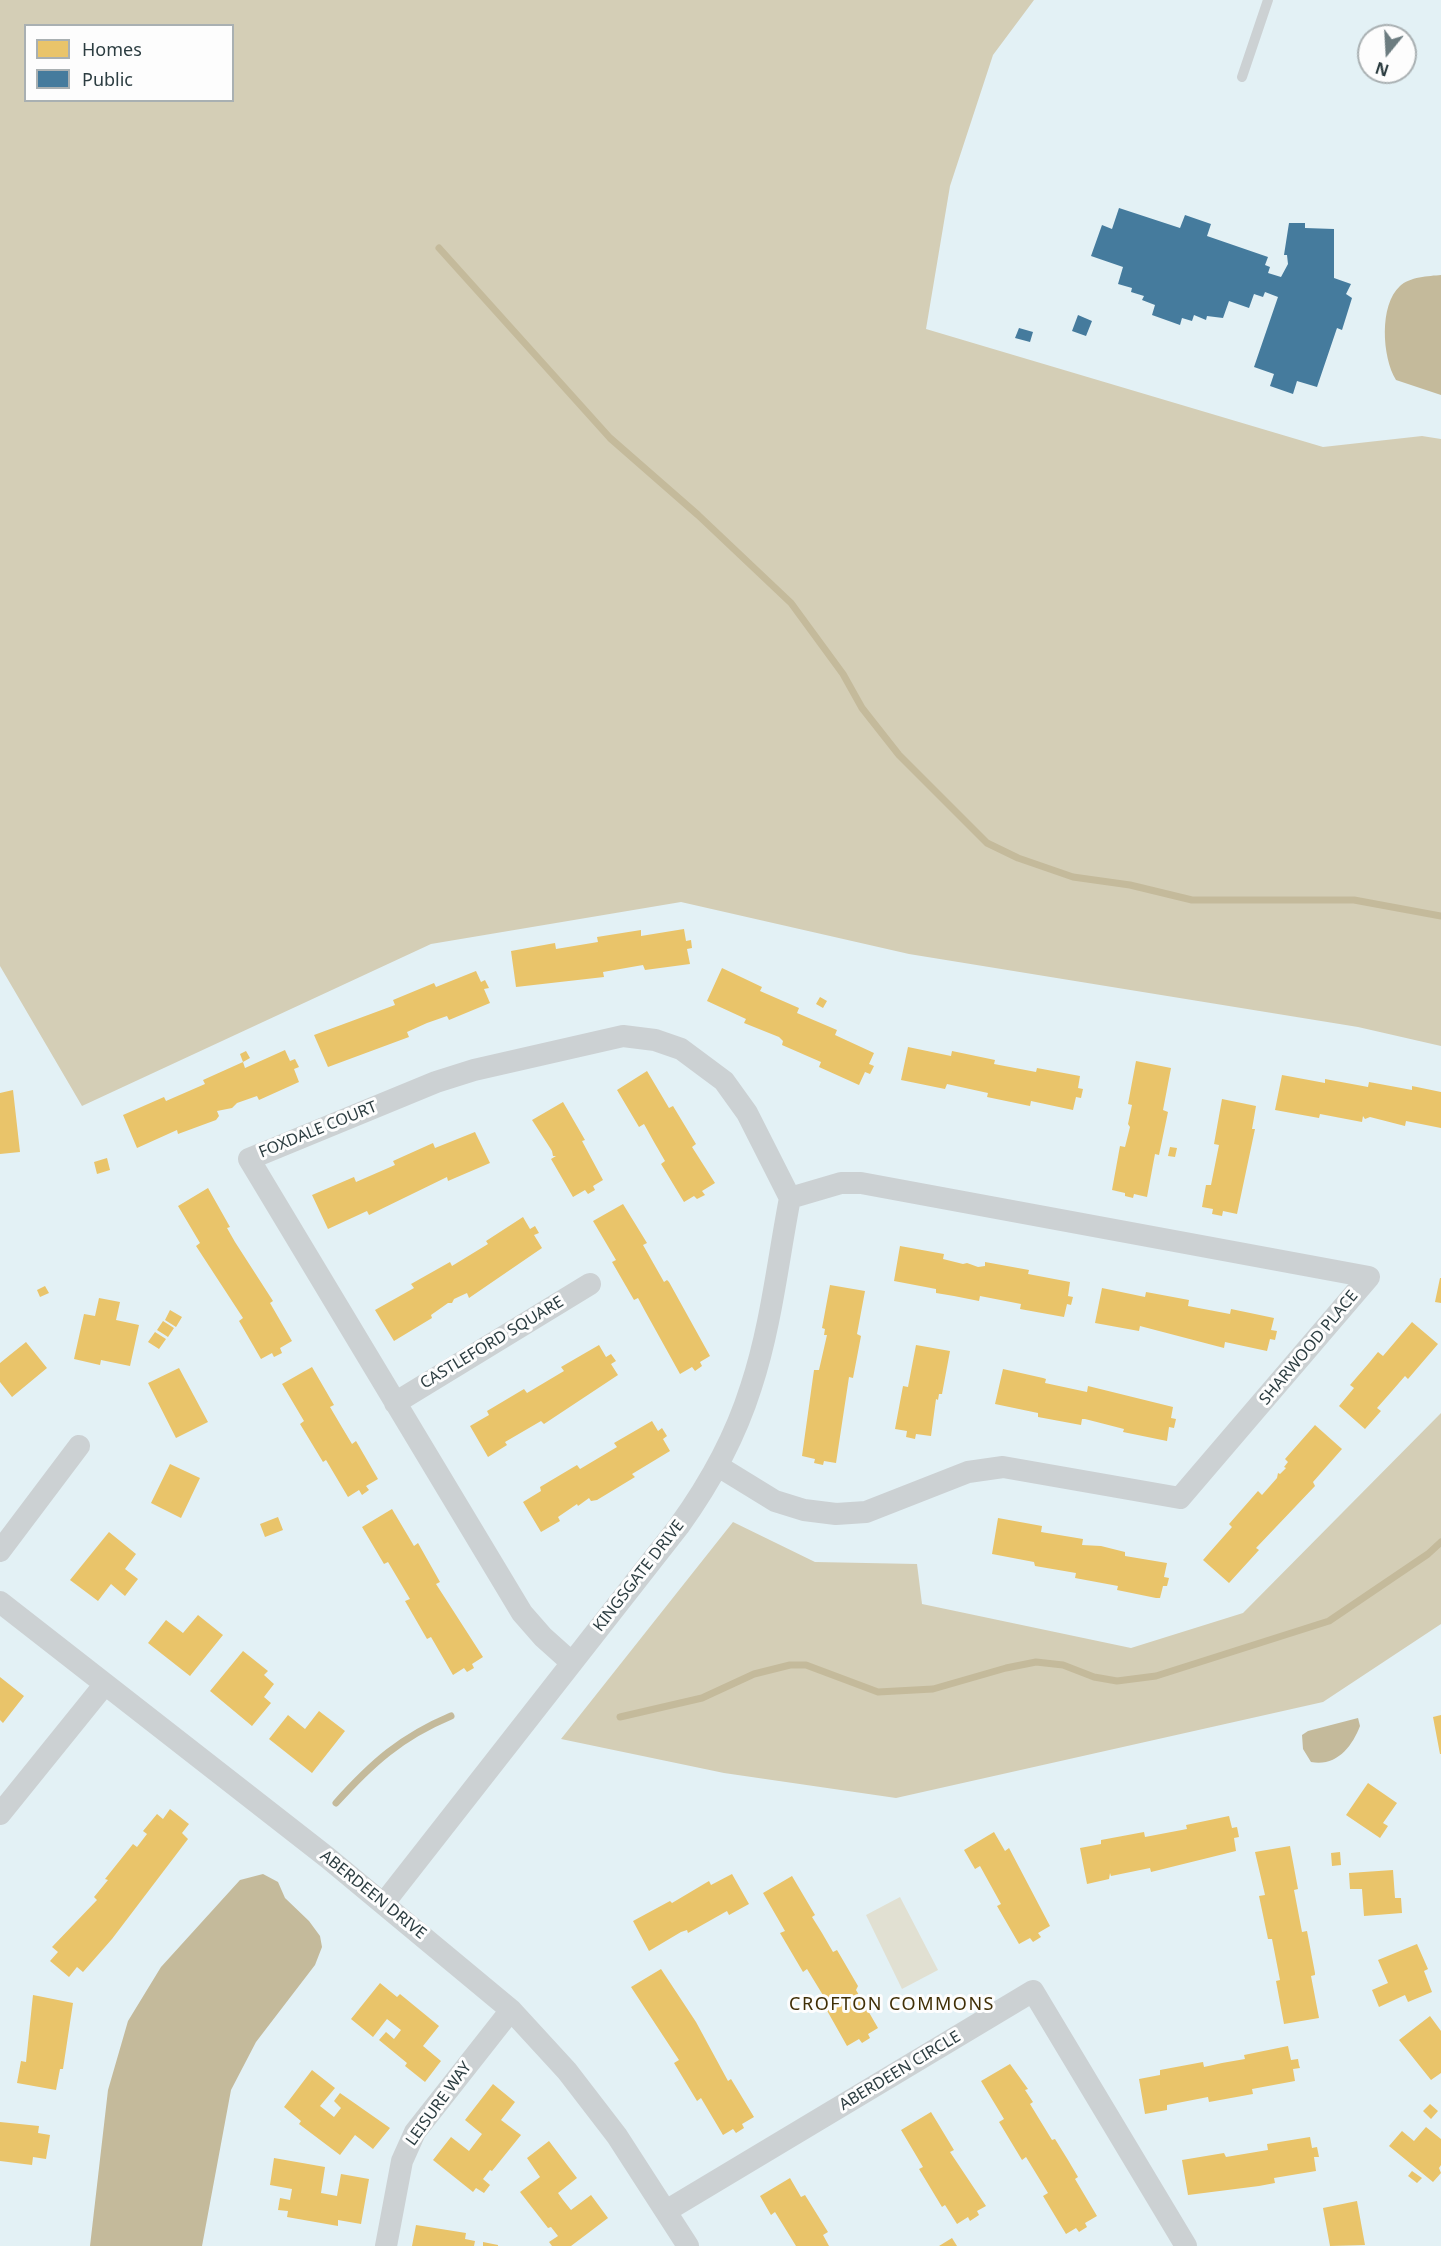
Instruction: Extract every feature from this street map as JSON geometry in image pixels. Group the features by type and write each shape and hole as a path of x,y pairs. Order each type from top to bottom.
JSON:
{"street":[{"name":"FOXDALE COURT","path":"572,1663 543,1637 522,1612 249,1159 436,1082 474,1070 623,1036 655,1040 681,1049 724,1081 747,1113 790,1198"},
{"name":"SHARWOOD PLACE","path":"718,1466 775,1501 804,1510 836,1514 866,1512 968,1472 1003,1467 1180,1498 1369,1277 861,1183 841,1183 790,1198"},
{"name":"KINGSGATE DRIVE","path":"384,1903 679,1526 718,1466 751,1387 763,1343 790,1198"},
{"name":"CASTLEFORD SQUARE","path":"395,1402 590,1284"},
{"path":"0,1551 79,1446"},
{"name":"ABERDEEN DRIVE","path":"0,1602 384,1903 511,2010 567,2071 603,2118 687,2246"},
{"path":"0,1814 105,1684"},
{"name":"ABERDEEN CIRCLE","path":"666,2211 1032,1991 1186,2246"},
{"name":"LEISURE WAY","path":"386,2246 406,2147 415,2132 511,2010"}],"lane":[{"path":"1242,77 1268,0"}],"shaded area":[{"path":"0,0 1034,0 993,55 950,186 926,329 1323,447 1422,436 1441,439 1441,1046 1358,1027 909,954 681,902 431,944 82,1106 0,966"},
{"path":"1441,275 1441,395 1396,380 1388,358 1385,332 1389,305 1400,286 1414,279"},
{"path":"1441,1413 1441,1624 1323,1702 896,1798 724,1773 561,1739 733,1522 815,1562 917,1564 922,1604 1131,1648 1243,1613"},
{"path":"1358,1718 1360,1726 1357,1734 1342,1754 1328,1761 1311,1762 1303,1749 1302,1735 1308,1731"},
{"path":"263,1874 278,1882 285,1898 309,1921 320,1936 322,1947 315,1965 256,2042 231,2090 202,2246 90,2246 108,2090 128,2021 161,1967 240,1880"},
{"path":"900,1897 938,1970 902,1989 866,1915"}],"building: Homes":[{"path":"684,929 686,941 691,940 692,948 687,949 690,964 645,970 643,965 603,972 604,977 516,987 511,951 555,943 556,949 598,942 597,937 641,930 641,936"},
{"path":"722,968 762,987 760,991 799,1008 797,1013 837,1030 835,1035 874,1053 869,1064 874,1066 870,1074 865,1072 859,1085 819,1067 821,1062 782,1045 783,1041 779,1037 744,1023 746,1019 707,1001"},
{"path":"476,971 481,982 485,980 489,988 484,989 490,1003 449,1020 447,1016 427,1023 407,1032 409,1037 328,1067 314,1035 395,1005 393,1000 434,983 436,987"},
{"path":"820,997 827,1001 823,1008 816,1004"},
{"path":"908,1047 951,1056 952,1051 995,1060 994,1064 1036,1072 1037,1068 1080,1076 1078,1088 1083,1089 1081,1098 1076,1097 1073,1110 1031,1101 1030,1106 987,1097 988,1093 947,1084 945,1089 901,1080"},
{"path":"285,1050 290,1061 295,1059 299,1067 294,1069 299,1082 259,1100 257,1096 237,1103 232,1108 217,1111 219,1116 216,1120 178,1134 177,1130 137,1148 123,1115 164,1097 166,1101 205,1084 203,1080 243,1062 245,1068"},
{"path":"246,1051 250,1058 243,1062 240,1054"},
{"path":"1136,1061 1171,1068 1163,1110 1168,1112 1159,1155 1155,1154 1147,1197 1134,1194 1133,1198 1125,1196 1125,1193 1112,1190 1120,1146 1125,1147 1130,1127 1128,1124 1132,1105 1128,1104"},
{"path":"647,1071 669,1108 673,1106 696,1144 692,1147 715,1183 702,1191 705,1195 697,1199 694,1196 684,1202 661,1164 665,1161 644,1124 639,1127 617,1090"},
{"path":"1282,1075 1325,1083 1325,1079 1368,1087 1369,1082 1412,1090 1412,1086 1441,1092 1441,1128 1406,1121 1405,1126 1370,1117 1365,1119 1363,1116 1362,1122 1320,1114 1319,1118 1275,1110"},
{"path":"13,1090 20,1152 0,1154 0,1093"},
{"path":"1222,1099 1256,1106 1252,1129 1255,1129 1237,1214 1223,1211 1222,1216 1212,1214 1213,1209 1202,1207 1206,1185 1211,1185 1219,1145 1214,1144"},
{"path":"563,1102 585,1140 582,1141 603,1180 593,1186 595,1190 588,1194 585,1190 573,1197 551,1159 556,1156 553,1156 532,1120"},
{"path":"475,1132 490,1163 448,1181 447,1177 369,1215 367,1211 328,1229 312,1195 354,1177 356,1182 395,1165 393,1161 433,1143 435,1148"},
{"path":"1170,1147 1177,1148 1175,1157 1168,1156"},
{"path":"107,1158 110,1170 97,1174 94,1162"},
{"path":"208,1188 230,1227 227,1228 235,1242 273,1301 270,1303 292,1341 280,1348 282,1353 274,1357 272,1353 261,1359 239,1321 243,1318 196,1246 200,1243 178,1206"},
{"path":"623,1204 647,1243 643,1245 664,1282 667,1280 669,1282 710,1356 700,1362 702,1366 695,1371 692,1367 680,1374 638,1298 634,1300 612,1262 616,1260 593,1221"},
{"path":"523,1217 530,1229 535,1226 539,1233 534,1235 542,1248 469,1298 467,1293 454,1299 452,1303 448,1303 431,1315 432,1318 394,1341 375,1310 414,1288 411,1284 450,1262 452,1266 488,1244 486,1241"},
{"path":"900,1246 944,1254 943,1259 963,1264 978,1267 985,1266 985,1262 1029,1270 1028,1274 1070,1282 1068,1296 1073,1297 1071,1305 1067,1304 1064,1317 1020,1309 1021,1304 980,1296 979,1301 936,1293 936,1289 894,1281"},
{"path":"1441,1278 1441,1303 1435,1302"},
{"path":"830,1285 865,1291 857,1334 861,1336 853,1378 849,1377 836,1463 824,1461 823,1465 814,1463 815,1459 802,1456 814,1370 819,1370 827,1335 824,1335 825,1329 822,1328"},
{"path":"45,1286 49,1293 40,1297 37,1290"},
{"path":"1102,1288 1145,1297 1146,1292 1189,1300 1188,1306 1230,1314 1231,1309 1274,1318 1271,1330 1277,1331 1275,1340 1270,1339 1267,1351 1225,1342 1224,1348 1140,1326 1139,1331 1095,1323"},
{"path":"99,1298 120,1302 116,1320 139,1325 130,1366 101,1360 100,1365 74,1359 84,1314 95,1316"},
{"path":"170,1310 182,1317 176,1327 165,1320"},
{"path":"163,1321 174,1328 168,1337 157,1330"},
{"path":"1412,1322 1438,1344 1408,1379 1405,1376 1377,1408 1381,1411 1365,1429 1339,1406 1354,1388 1350,1385 1378,1352 1383,1356"},
{"path":"155,1332 166,1339 159,1349 148,1342"},
{"path":"26,1342 47,1368 12,1397 0,1382 0,1363"},
{"path":"599,1345 606,1357 611,1354 616,1361 611,1364 618,1375 544,1424 541,1421 505,1442 507,1445 488,1457 470,1426 489,1415 487,1411 524,1389 527,1393 564,1371 561,1367"},
{"path":"916,1345 950,1351 942,1394 939,1394 938,1400 936,1399 931,1436 916,1434 915,1439 906,1437 907,1431 895,1429 903,1386 908,1387"},
{"path":"312,1367 334,1405 330,1407 340,1424 352,1444 356,1441 378,1479 366,1486 369,1490 362,1495 359,1490 348,1497 326,1460 323,1462 300,1424 304,1421 282,1384"},
{"path":"179,1368 208,1422 176,1438 148,1383"},
{"path":"1003,1369 1046,1379 1045,1383 1087,1392 1088,1386 1173,1407 1171,1418 1176,1419 1174,1428 1169,1427 1167,1441 1123,1432 1124,1429 1085,1419 1082,1419 1081,1425 1038,1417 1038,1413 995,1404"},
{"path":"652,1421 658,1431 662,1428 667,1436 663,1439 670,1451 632,1474 635,1477 597,1500 591,1501 589,1498 578,1506 577,1504 558,1517 560,1521 541,1532 523,1502 541,1491 540,1487 577,1465 580,1469 617,1447 614,1443"},
{"path":"1315,1425 1342,1449 1313,1482 1315,1486 1256,1548 1259,1550 1229,1583 1203,1560 1232,1527 1229,1524 1258,1491 1262,1495 1277,1478 1278,1473 1280,1474 1286,1468 1284,1467 1288,1462 1285,1459"},
{"path":"170,1464 200,1478 181,1518 151,1503"},
{"path":"392,1509 414,1546 418,1543 440,1582 436,1584 483,1657 472,1664 474,1668 467,1672 464,1668 453,1675 431,1637 427,1639 405,1601 410,1599 388,1562 384,1564 362,1527"},
{"path":"278,1517 283,1530 265,1537 260,1524"},
{"path":"998,1518 1042,1526 1041,1532 1083,1539 1082,1545 1101,1546 1125,1552 1125,1556 1167,1563 1164,1577 1169,1578 1167,1586 1163,1586 1160,1598 1156,1598 1117,1590 1118,1586 1075,1578 1076,1573 1035,1566 1034,1562 992,1554"},
{"path":"109,1532 136,1554 125,1569 138,1579 125,1596 111,1584 98,1601 70,1580"},
{"path":"198,1615 223,1635 190,1676 148,1643 166,1620 183,1633"},
{"path":"243,1651 268,1671 264,1675 274,1684 264,1697 271,1703 252,1726 210,1691"},
{"path":"0,1677 24,1696 3,1723 0,1720"},
{"path":"319,1711 345,1731 312,1773 269,1739 288,1715 305,1729"},
{"path":"1441,1715 1441,1754 1440,1754 1433,1717"},
{"path":"1368,1783 1397,1803 1383,1823 1388,1826 1380,1838 1346,1815"},
{"path":"170,1809 189,1824 182,1833 188,1839 112,1939 83,1972 77,1967 69,1977 50,1961 58,1952 52,1947 97,1900 94,1897 108,1880 105,1879 133,1844 137,1847 147,1834 143,1831 157,1814 163,1819"},
{"path":"1229,1816 1232,1828 1237,1827 1239,1837 1234,1838 1236,1851 1151,1872 1150,1868 1111,1876 1110,1873 1109,1879 1087,1884 1080,1848 1101,1844 1101,1840 1144,1832 1145,1837 1187,1829 1186,1825"},
{"path":"994,1832 1005,1851 1009,1848 1050,1926 1038,1933 1041,1937 1033,1942 1030,1938 1019,1944 997,1906 1001,1904 980,1866 975,1869 964,1850"},
{"path":"1290,1846 1298,1889 1294,1890 1302,1932 1307,1931 1315,1973 1311,1976 1319,2018 1284,2024 1276,1981 1280,1980 1272,1939 1268,1939 1259,1896 1265,1895 1255,1852"},
{"path":"1340,1852 1341,1865 1332,1866 1331,1853"},
{"path":"1393,1870 1395,1898 1401,1898 1402,1913 1364,1916 1362,1889 1350,1889 1349,1873"},
{"path":"732,1874 749,1904 729,1915 727,1911 688,1933 687,1930 681,1932 649,1951 633,1921 670,1901 672,1903 709,1881 711,1885"},
{"path":"792,1876 815,1915 812,1917 833,1952 837,1950 858,1986 856,1990 878,2028 868,2034 870,2038 862,2043 859,2039 847,2046 825,2007 829,2005 807,1969 803,1972 780,1933 785,1931 763,1893"},
{"path":"1417,1944 1428,1969 1424,1971 1432,1992 1408,2002 1405,1995 1379,2007 1372,1990 1388,1983 1378,1960"},
{"path":"661,1969 696,2022 728,2081 731,2079 754,2117 742,2124 744,2128 736,2133 733,2129 723,2135 701,2098 697,2101 674,2063 679,2060 631,1987"},
{"path":"380,1983 397,1997 400,1994 439,2026 423,2046 441,2061 425,2082 405,2066 407,2063 379,2040 386,2032 394,2039 401,2030 387,2019 373,2037 351,2019"},
{"path":"33,1995 73,2003 63,2069 60,2069 56,2090 17,2083 21,2061 26,2062"},
{"path":"1430,2016 1441,2031 1441,2073 1431,2080 1399,2040"},
{"path":"1288,2046 1291,2060 1298,2059 1300,2068 1293,2069 1295,2081 1252,2089 1253,2094 1209,2102 1208,2097 1167,2105 1167,2110 1145,2114 1139,2079 1160,2075 1160,2070 1203,2062 1204,2067 1245,2059 1244,2055"},
{"path":"1010,2064 1028,2089 1025,2090 1033,2102 1030,2104 1052,2140 1055,2139 1068,2160 1078,2177 1075,2179 1097,2216 1085,2223 1087,2227 1079,2232 1076,2228 1066,2234 1043,2196 1048,2193 1026,2157 1022,2160 999,2122 1004,2119 981,2081"},
{"path":"312,2070 335,2088 320,2106 334,2117 341,2108 334,2101 340,2093 390,2128 373,2149 355,2135 340,2155 299,2124 301,2121 284,2107"},
{"path":"493,2084 515,2102 501,2120 521,2135 483,2179 490,2185 484,2193 476,2188 473,2192 433,2160 451,2137 469,2151 482,2134 465,2120"},
{"path":"1430,2104 1438,2111 1431,2119 1423,2111"},
{"path":"931,2112 954,2150 950,2152 986,2206 977,2211 979,2215 970,2221 968,2217 957,2224 945,2205 942,2207 919,2169 923,2167 901,2130"},
{"path":"0,2122 39,2126 38,2133 50,2135 46,2159 33,2157 32,2165 0,2161"},
{"path":"1426,2127 1441,2139 1439,2168 1441,2173 1433,2182 1389,2146 1402,2131 1414,2141"},
{"path":"1310,2137 1312,2148 1317,2147 1319,2157 1314,2157 1316,2171 1274,2178 1275,2183 1259,2186 1188,2195 1182,2160 1224,2153 1226,2157 1268,2150 1267,2144"},
{"path":"549,2141 577,2178 558,2193 563,2200 571,2210 591,2195 608,2218 571,2246 552,2246 549,2242 558,2236 551,2227 548,2228 520,2192 540,2177 527,2158"},
{"path":"274,2158 325,2167 321,2193 337,2196 341,2174 369,2179 361,2224 338,2220 338,2226 287,2217 288,2211 278,2210 280,2198 290,2200 292,2189 270,2185"},
{"path":"1412,2171 1422,2178 1417,2183 1408,2176"},
{"path":"790,2178 801,2197 805,2195 828,2232 823,2235 829,2246 796,2246 775,2212 771,2215 760,2196"},
{"path":"1357,2201 1365,2245 1330,2246 1323,2208"},
{"path":"416,2225 466,2233 465,2239 475,2241 474,2246 412,2246"},
{"path":"952,2238 957,2246 939,2246"},
{"path":"483,2242 498,2245 498,2246 483,2246"}],"building: Public":[{"path":"1119,208 1180,228 1185,215 1211,224 1207,236 1268,257 1265,265 1270,267 1268,273 1281,277 1288,264 1287,255 1284,255 1289,223 1305,223 1305,228 1334,229 1334,278 1351,284 1346,294 1352,298 1342,330 1337,328 1317,387 1297,381 1293,394 1270,386 1274,374 1254,367 1278,297 1265,292 1263,297 1254,294 1249,308 1229,301 1223,318 1207,316 1206,320 1194,315 1192,321 1182,318 1180,325 1152,315 1155,305 1142,300 1144,296 1131,292 1132,288 1118,284 1123,267 1091,256 1102,225 1112,229"},
{"path":"1078,315 1092,321 1086,336 1072,331"},
{"path":"1019,328 1033,332 1030,342 1015,338"}],"waterway":[{"path":"439,248 610,438 698,515 791,603 843,674 862,708 899,755 987,843 1018,858 1073,877 1130,885 1192,900 1354,900 1441,916"},
{"path":"620,1717 702,1698 754,1674 790,1665 806,1665 878,1692 933,1689 1006,1668 1036,1662 1063,1665 1094,1677 1117,1681 1156,1676 1329,1621 1428,1554 1441,1542"},
{"path":"336,1803 388,1752 417,1733 451,1716"}],"district":[{"name":"CROFTON COMMONS","path":"892,2005"}]}
